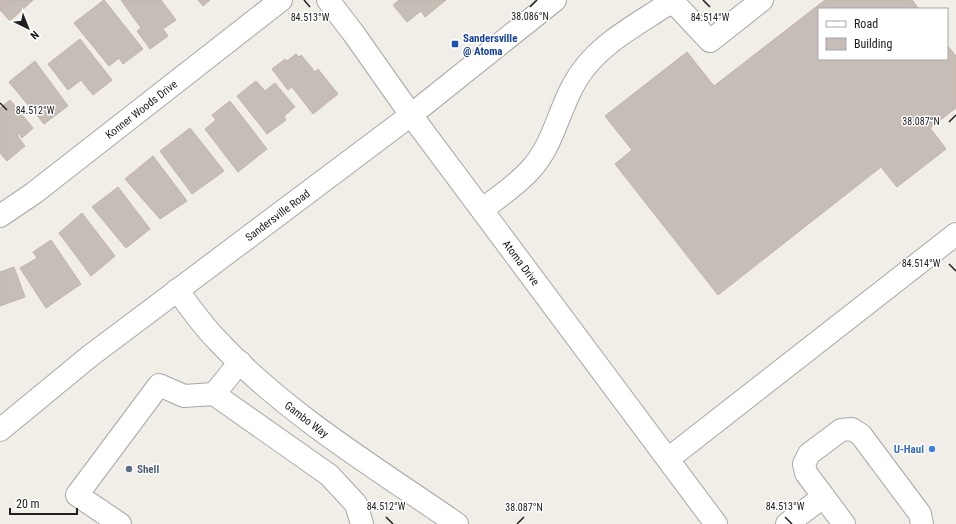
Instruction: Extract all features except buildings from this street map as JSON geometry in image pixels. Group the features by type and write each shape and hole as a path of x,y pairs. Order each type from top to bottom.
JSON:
{"street":[{"name":"Konner Woods Drive","path":"0,216 34,193 280,0"},
{"name":"Atoma Drive","path":"328,0 354,34 410,115 716,524"},
{"name":"Sandersville Road","path":"0,430 90,356 410,115 555,0"},
{"path":"482,210 531,169 544,149 570,89 583,69 607,45 669,3 678,8 710,41 762,0"},
{"path":"668,460 956,234"},
{"name":"Gambo Way","path":"177,290 216,340 261,383 325,432 457,524"},
{"path":"214,394 240,362"},
{"path":"120,524 78,495 159,385 184,396 214,394 329,475 356,504 362,524"},
{"path":"844,524 806,473 804,464 809,454 841,430 852,429 861,435 920,514 922,524"},
{"path":"787,524 823,497"}],"place":[{"name":"Sandersville @ Atoma","path":"455,44"},
{"name":"U-Haul","path":"932,449"},
{"name":"Shell","path":"129,469"}]}
